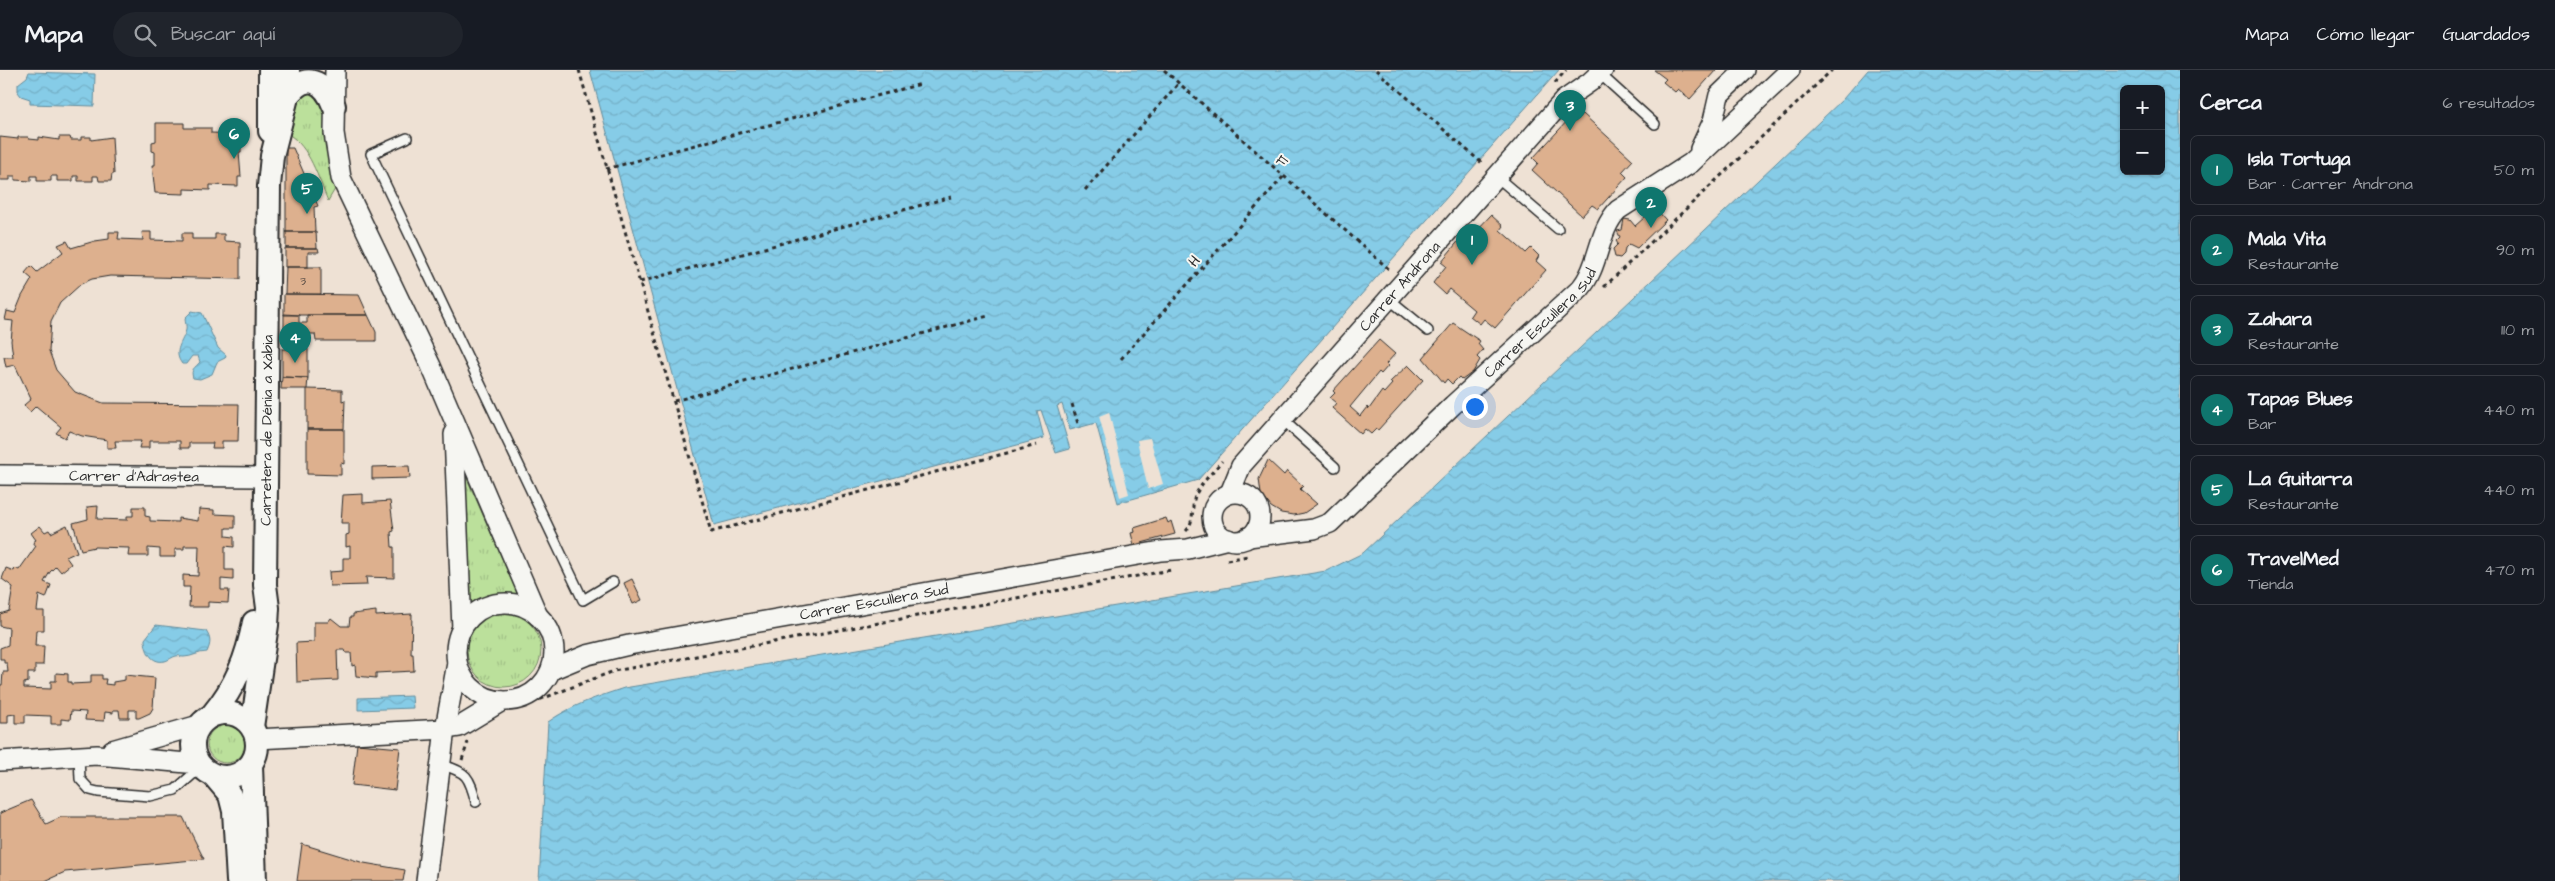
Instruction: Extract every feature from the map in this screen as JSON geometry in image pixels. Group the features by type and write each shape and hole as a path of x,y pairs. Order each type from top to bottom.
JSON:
{"street":[{"name":"Carretera de Dénia a Xàbia","path":"270,70 269,125 272,156"},
{"name":"Carretera de Dénia a Xàbia","path":"255,733 268,608 265,585 269,186 272,156 287,97 288,70"},
{"path":"287,97 292,70"},
{"path":"255,733 445,729 459,727 507,706 536,690 550,670 554,656 553,642 547,628 538,616 431,366 341,178 336,152 335,70"},
{"name":"Carrer Escullera Sud","path":"1691,163 1707,139 1719,95 1745,70"},
{"name":"Carrer Escullera Sud","path":"1248,537 1314,529 1330,523 1453,405 1580,289 1590,278 1610,219 1618,210 1691,163 1790,70"},
{"name":"Carrer Androna","path":"1230,493 1241,466 1564,100 1601,72"},
{"path":"287,97 294,87 304,82 315,81 328,91 334,106"},
{"path":"454,422 462,629"},
{"name":"Carrer d'Adrastea","path":"0,475 266,477"},
{"path":"1230,493 1238,493 1252,499 1259,512 1258,526 1248,537 1234,540 1228,539 1217,531 1212,519 1215,505 1230,493"},
{"path":"1259,512 1279,522 1294,526 1330,523"},
{"name":"Carrer Escullera Sud","path":"1161,551 1197,536 1212,519"},
{"name":"Carrer Escullera Sud","path":"550,670 587,655 629,645 1161,551 1188,549 1228,539"},
{"name":"Carretera de Dénia a Xàbia","path":"206,720 232,689 242,668 265,585"},
{"path":"426,881 445,729 457,663 458,640 462,629 471,617 483,609 497,604 512,604 526,608 538,616"},
{"path":"553,642 587,655"},
{"path":"457,663 463,677 473,690 486,698 507,706"},
{"path":"88,755 206,720 223,712 234,714 244,719 255,733 258,748 251,765 254,881"},
{"path":"206,720 192,744 204,769 230,795 234,810 238,881"},
{"path":"0,761 88,755 204,769 235,776 251,765"}],"lane":[{"path":"1601,72 1655,124"},
{"path":"407,138 371,154 583,600 613,582"},
{"path":"1497,176 1558,229"},
{"path":"1389,299 1428,332"},
{"path":"1283,420 1336,467"},
{"path":"88,755 80,779 90,790 128,796 150,796 175,790 204,769"},
{"path":"442,765 460,770 470,780 476,802"}],"path":[{"path":"579,70 711,532 1037,445"},
{"name":"F","path":"1164,70 1387,267"},
{"path":"1376,70 1481,162"},
{"path":"1602,289 1832,70"},
{"path":"606,168 921,84"},
{"path":"1086,190 1179,84"},
{"name":"H","path":"1121,359 1284,178"},
{"path":"640,282 951,197"},
{"path":"674,401 988,316"},
{"path":"1072,404 1078,427"},
{"path":"1220,561 1249,556"},
{"path":"507,706 614,671 1173,570"},
{"path":"460,770 470,737"}],"green space":[{"path":"305,86 324,97 326,145 335,189 328,201 308,155 296,140 288,134 296,91"},
{"path":"465,474 518,595 495,594 469,606"},
{"path":"504,613 525,619 535,629 541,650 535,671 525,681 504,687 483,681 473,671 467,650 473,629 483,619"},
{"path":"226,725 239,731 245,744 239,757 226,763 213,757 207,744 213,731"}],"water":[{"path":"590,70 1559,70 1198,480 1118,503 1096,423 1070,430 1062,404 1057,406 1070,449 1056,453 1041,410 1037,411 1044,438 714,525"},
{"path":"1868,70 2180,70 2180,881 539,881 548,722 566,711 624,688 1326,571 1363,553 1843,99"},
{"path":"29,72 95,74 94,106 30,104 30,99 21,96 18,92 18,84 27,77"},
{"path":"192,311 202,313 218,348 226,355 225,358 217,362 212,374 200,379 193,378 192,375 200,362 198,356 192,356 186,364 182,364 178,355 186,329 185,318"},
{"path":"156,625 206,631 210,641 207,652 187,657 176,656 165,661 156,660 148,652 145,639"},
{"path":"412,696 413,708 358,710 358,698"}],"pier":[{"path":"1109,412 1129,494 1120,497 1099,416"},
{"path":"1150,438 1163,484 1148,489 1137,440"}],"building":[{"path":"1654,70 1716,70 1690,99 1678,89 1675,92 1663,82 1666,79"},
{"path":"1583,114 1633,160 1622,172 1627,177 1598,209 1592,205 1582,216 1532,170 1538,163 1533,158 1570,118 1575,122"},
{"path":"156,123 184,123 184,128 211,128 211,133 238,134 238,141 241,141 241,152 239,152 241,177 238,177 238,186 210,185 210,190 184,189 184,194 155,193 152,165 155,165 155,152 152,151 152,142 156,141"},
{"path":"0,137 18,139 18,137 28,137 29,139 39,140 39,137 59,140 59,137 70,137 71,140 81,140 81,137 91,137 91,140 112,137 114,174 112,174 111,181 99,181 98,176 93,176 93,181 78,181 78,176 73,176 73,181 57,181 57,176 51,176 51,181 37,181 37,176 31,176 31,181 15,180 15,176 10,176 10,180 0,180"},
{"path":"286,148 293,148 318,206 314,207 315,232 286,232"},
{"path":"1655,208 1666,220 1637,248 1629,244 1620,258 1615,257 1613,249 1618,244 1616,241 1620,237 1617,231 1622,230 1624,219 1630,220 1635,226"},
{"path":"1491,215 1503,226 1500,230 1526,253 1531,248 1539,256 1536,261 1546,270 1495,328 1484,319 1480,324 1470,316 1474,310 1449,289 1445,294 1433,283 1446,266 1441,262 1471,226 1476,231"},
{"path":"109,232 119,232 118,239 143,240 142,232 151,232 151,240 182,241 182,233 192,233 192,239 215,239 215,234 224,234 224,241 240,242 240,279 110,276 92,279 81,284 60,303 51,321 49,351 56,370 75,392 103,403 239,404 238,441 222,441 222,448 212,448 213,443 189,443 189,448 180,448 180,441 149,441 149,448 139,448 141,441 115,441 116,448 107,448 107,440 82,436 69,431 65,438 56,433 61,427 36,406 30,412 24,405 31,399 15,365 6,367 4,357 13,357 11,341 13,321 5,320 7,311 15,313 32,279 25,273 31,266 37,272 63,252 58,245 67,241 71,248 109,239"},
{"path":"286,232 316,232 317,248 286,248"},
{"path":"285,248 318,248 319,252 308,252 308,267 285,267"},
{"path":"286,267 321,267 321,294 285,294"},
{"path":"284,294 359,295 368,315 284,315"},
{"path":"284,314 299,315 299,323 307,323 307,315 368,315 376,332 376,341 316,341 315,334 284,334"},
{"path":"1453,323 1480,341 1478,344 1483,350 1477,357 1480,360 1473,372 1462,380 1459,377 1452,384 1447,379 1444,383 1423,358"},
{"path":"1379,340 1395,354 1386,364 1388,366 1381,374 1379,372 1350,407 1360,416 1367,407 1369,409 1382,391 1384,393 1392,384 1390,382 1408,365 1423,380 1378,430 1376,429 1371,434 1365,429 1361,434 1332,408 1336,403 1330,398 1335,393 1333,391"},
{"path":"282,349 308,349 308,378 282,377"},
{"path":"282,377 308,378 307,389 281,389"},
{"path":"307,389 342,390 342,401 345,400 344,429 307,429"},
{"path":"307,429 344,429 344,464 341,463 341,475 307,474"},
{"path":"1268,460 1284,475 1287,471 1303,486 1300,489 1317,504 1304,513 1294,515 1281,513 1271,507 1261,494 1259,479"},
{"path":"409,466 410,478 372,479 372,467"},
{"path":"363,494 363,503 390,501 394,531 391,532 392,547 394,547 394,578 366,577 367,585 330,586 329,572 343,571 343,558 350,558 350,546 346,547 349,523 341,523 343,495"},
{"path":"98,506 97,519 127,520 127,516 133,516 133,507 145,507 145,516 150,517 150,521 178,522 178,518 198,521 199,509 214,510 214,514 235,515 235,528 226,528 226,536 234,537 234,547 225,546 225,570 233,570 233,580 221,579 221,590 229,590 228,603 208,602 208,607 189,607 190,587 183,587 183,575 198,576 199,546 184,546 184,549 175,549 175,557 160,557 160,549 148,548 148,556 128,556 129,548 95,547 81,550 73,523 88,519 87,507"},
{"path":"1166,518 1168,523 1171,521 1175,534 1134,545 1131,533 1135,532 1134,528"},
{"path":"67,525 77,552 66,557 71,564 61,572 56,566 44,582 51,585 46,598 39,595 37,611 44,611 44,630 36,630 35,646 44,646 43,665 35,665 35,673 28,673 28,682 24,683 24,688 51,689 51,681 56,681 56,673 68,674 68,682 71,682 71,684 91,683 91,675 102,675 102,679 106,679 105,684 113,685 113,682 125,680 125,675 155,678 153,708 150,713 139,718 136,718 136,710 129,710 129,718 120,718 119,710 113,710 113,713 105,712 104,721 85,720 86,712 71,711 70,720 61,719 61,724 51,724 51,716 25,715 25,723 15,723 15,714 8,715 8,723 0,723 0,685 2,685 3,672 8,672 7,663 4,663 4,659 0,659 0,648 8,645 9,628 0,626 0,614 9,611 13,587 2,579 6,568 14,571 15,568 19,570 36,546 33,542 36,540 31,533 40,526 45,532 49,530 51,533"},
{"path":"632,579 642,600 633,604 624,583"},
{"path":"376,611 376,616 412,614 411,654 413,654 414,671 376,673 376,678 356,676 355,665 352,666 351,653 346,653 345,650 337,650 338,680 297,682 296,643 314,642 314,622 328,622 331,618 341,626 349,626 350,617 353,617 353,614"},
{"path":"357,744 400,748 395,790 352,785"},
{"path":"31,800 46,824 61,817 183,817 204,859 65,872 45,881 0,881 0,813"},
{"path":"302,844 364,863 405,870 403,881 297,881"}],"place":[{"name":"Zahara","path":"1570,131"},
{"name":"TravelMed","path":"234,159"},
{"name":"La Guitarra","path":"307,214"},
{"name":"Mala Vita","path":"1651,228"},
{"name":"Isla Tortuga","path":"1472,265"},
{"name":"Tapas Blues","path":"295,363"}]}
